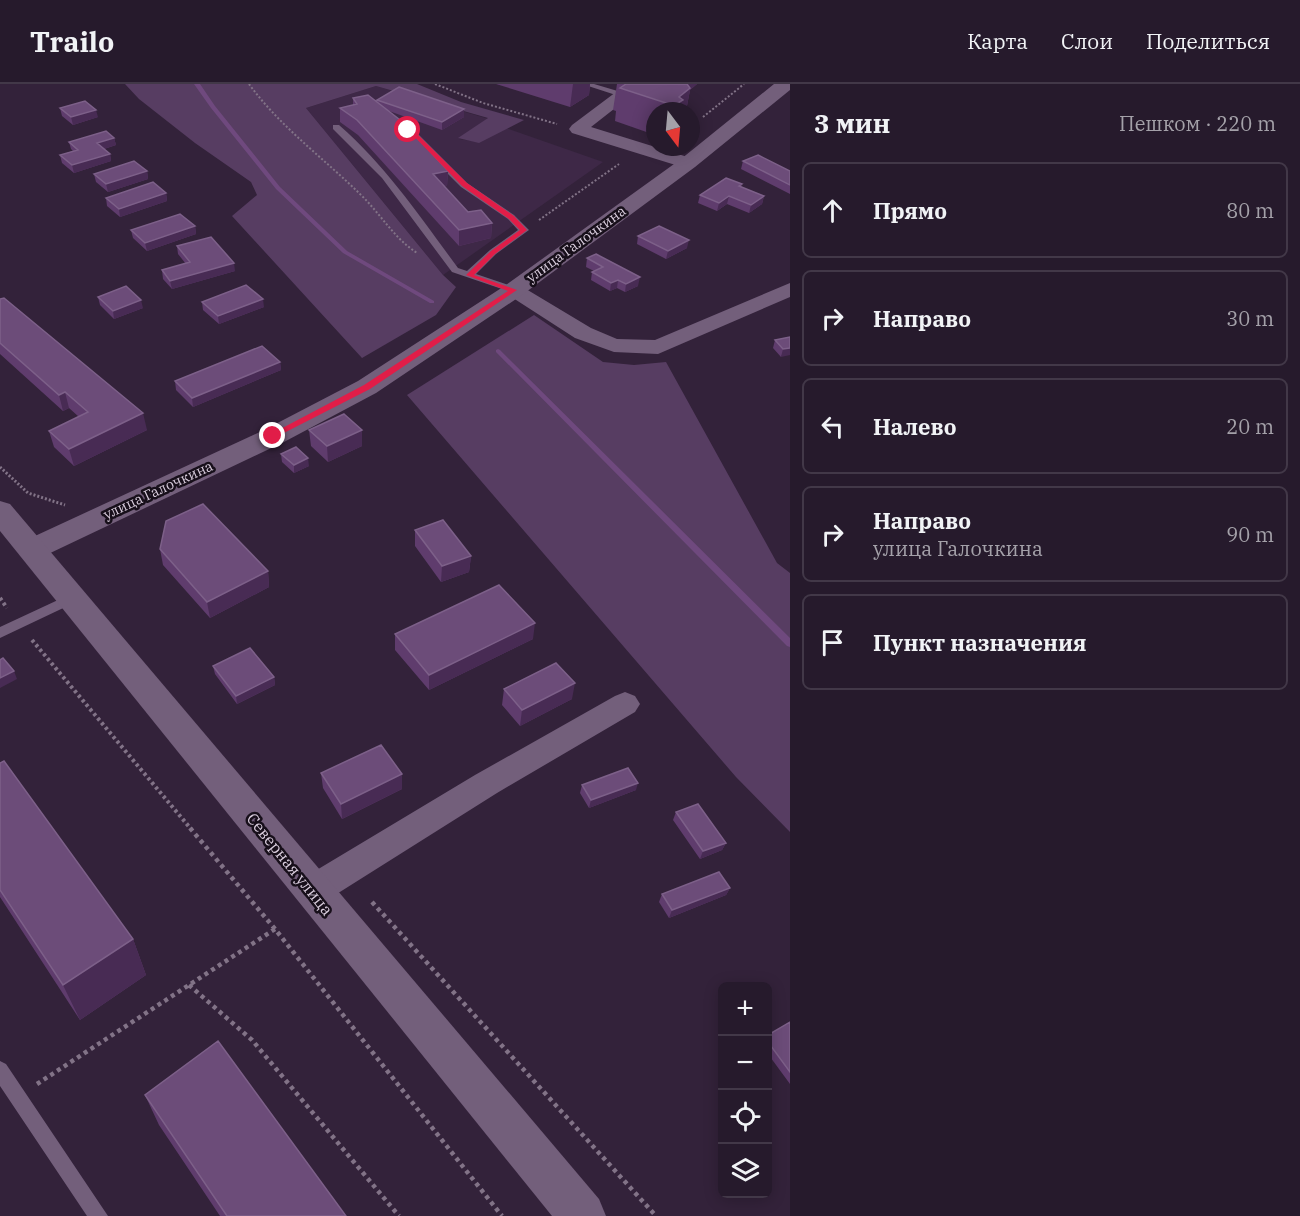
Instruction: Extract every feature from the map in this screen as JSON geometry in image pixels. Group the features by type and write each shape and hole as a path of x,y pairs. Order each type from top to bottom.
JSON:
{"street":[{"name":"улица Галочкина","path":"33,549 273,436 367,387 514,290 688,163 786,84"},
{"path":"578,129 622,95"},
{"path":"578,129 688,163"},
{"path":"514,290 583,333 614,345 658,347 790,289"},
{"name":"Северная улица","path":"0,511 582,1216"},
{"path":"312,891 476,790 625,704"}],"lane":[{"path":"586,84 622,95 638,84"},
{"path":"336,127 394,187 455,270 514,290"},
{"path":"408,130 464,185 511,217 524,230 493,252 469,275"},
{"path":"0,633 74,598"},
{"path":"0,1070 99,1216"}],"path":[{"path":"249,84 288,131 364,199 401,243 420,255"},
{"path":"435,84 483,103 578,129"},
{"path":"700,120 744,84"},
{"path":"524,230 642,149"},
{"path":"0,467 28,493 71,506"},
{"path":"0,598 19,624 275,929 502,1216"},
{"path":"17,1097 275,929"},
{"path":"189,985 252,1040 399,1216"}],"shaded area":[{"path":"125,84 417,84 461,102 524,120 479,143 458,138 488,118 376,86 306,108 443,275 456,287 436,315 362,358 232,216 257,195 251,182 195,143 139,99"},
{"path":"376,86 489,119 459,139 479,142 506,128 603,162 443,275 306,108"},
{"path":"534,315 603,362 634,365 666,362 777,563 790,573 790,832 736,777 407,395"}],"building":[{"path":"626,84 687,84 690,88 679,97 683,100 680,102 663,102 620,88"},
{"path":"399,87 464,109 442,122 377,100"},
{"path":"368,95 404,123 448,171 433,174 468,212 481,210 492,223 459,230 357,120 340,108 357,104 353,98"},
{"path":"85,101 96,110 71,117 60,108"},
{"path":"106,131 114,138 97,143 110,154 72,165 60,155 78,150 69,142"},
{"path":"758,155 790,171 790,185 743,161"},
{"path":"134,161 147,171 106,184 94,174"},
{"path":"726,178 764,196 751,205 729,196 719,203 700,195"},
{"path":"153,182 166,193 119,209 106,198"},
{"path":"180,214 195,226 145,243 131,230"},
{"path":"659,226 689,240 668,251 638,236"},
{"path":"211,237 234,263 170,281 162,270 190,262 177,246"},
{"path":"596,254 640,277 626,284 618,280 611,283 592,272 603,267 587,258"},
{"path":"246,285 263,299 218,316 202,302"},
{"path":"126,286 141,300 113,311 98,297"},
{"path":"4,298 143,413 69,449 49,431 88,412 65,392 59,395 0,343 0,299"},
{"path":"790,337 790,348 783,349 775,340"},
{"path":"262,346 280,362 192,398 175,381"},
{"path":"344,414 362,430 327,446 309,430"},
{"path":"296,447 308,458 294,465 281,454"},
{"path":"203,504 268,571 207,602 160,549 166,521"},
{"path":"443,520 471,556 442,566 415,530"},
{"path":"499,585 535,623 429,675 395,634"},
{"path":"250,648 274,677 236,696 213,666"},
{"path":"3,658 14,671 0,678 0,660"},
{"path":"556,663 575,683 522,710 504,689"},
{"path":"381,745 402,774 341,804 321,773"},
{"path":"4,761 133,939 63,985 0,890 0,763"},
{"path":"628,768 638,783 591,800 582,785"},
{"path":"698,804 726,843 703,851 676,812"},
{"path":"719,872 730,888 672,910 662,894"},
{"path":"790,1022 790,1072 772,1047 772,1033"},
{"path":"218,1041 346,1216 227,1216 145,1095"}],"waterway":[{"path":"197,84 278,188 345,252 432,302"},
{"path":"498,351 790,644"}],"route":[{"path":"273,436 367,387 514,290 469,275 493,252 524,230 511,217 464,185 408,130"}]}
